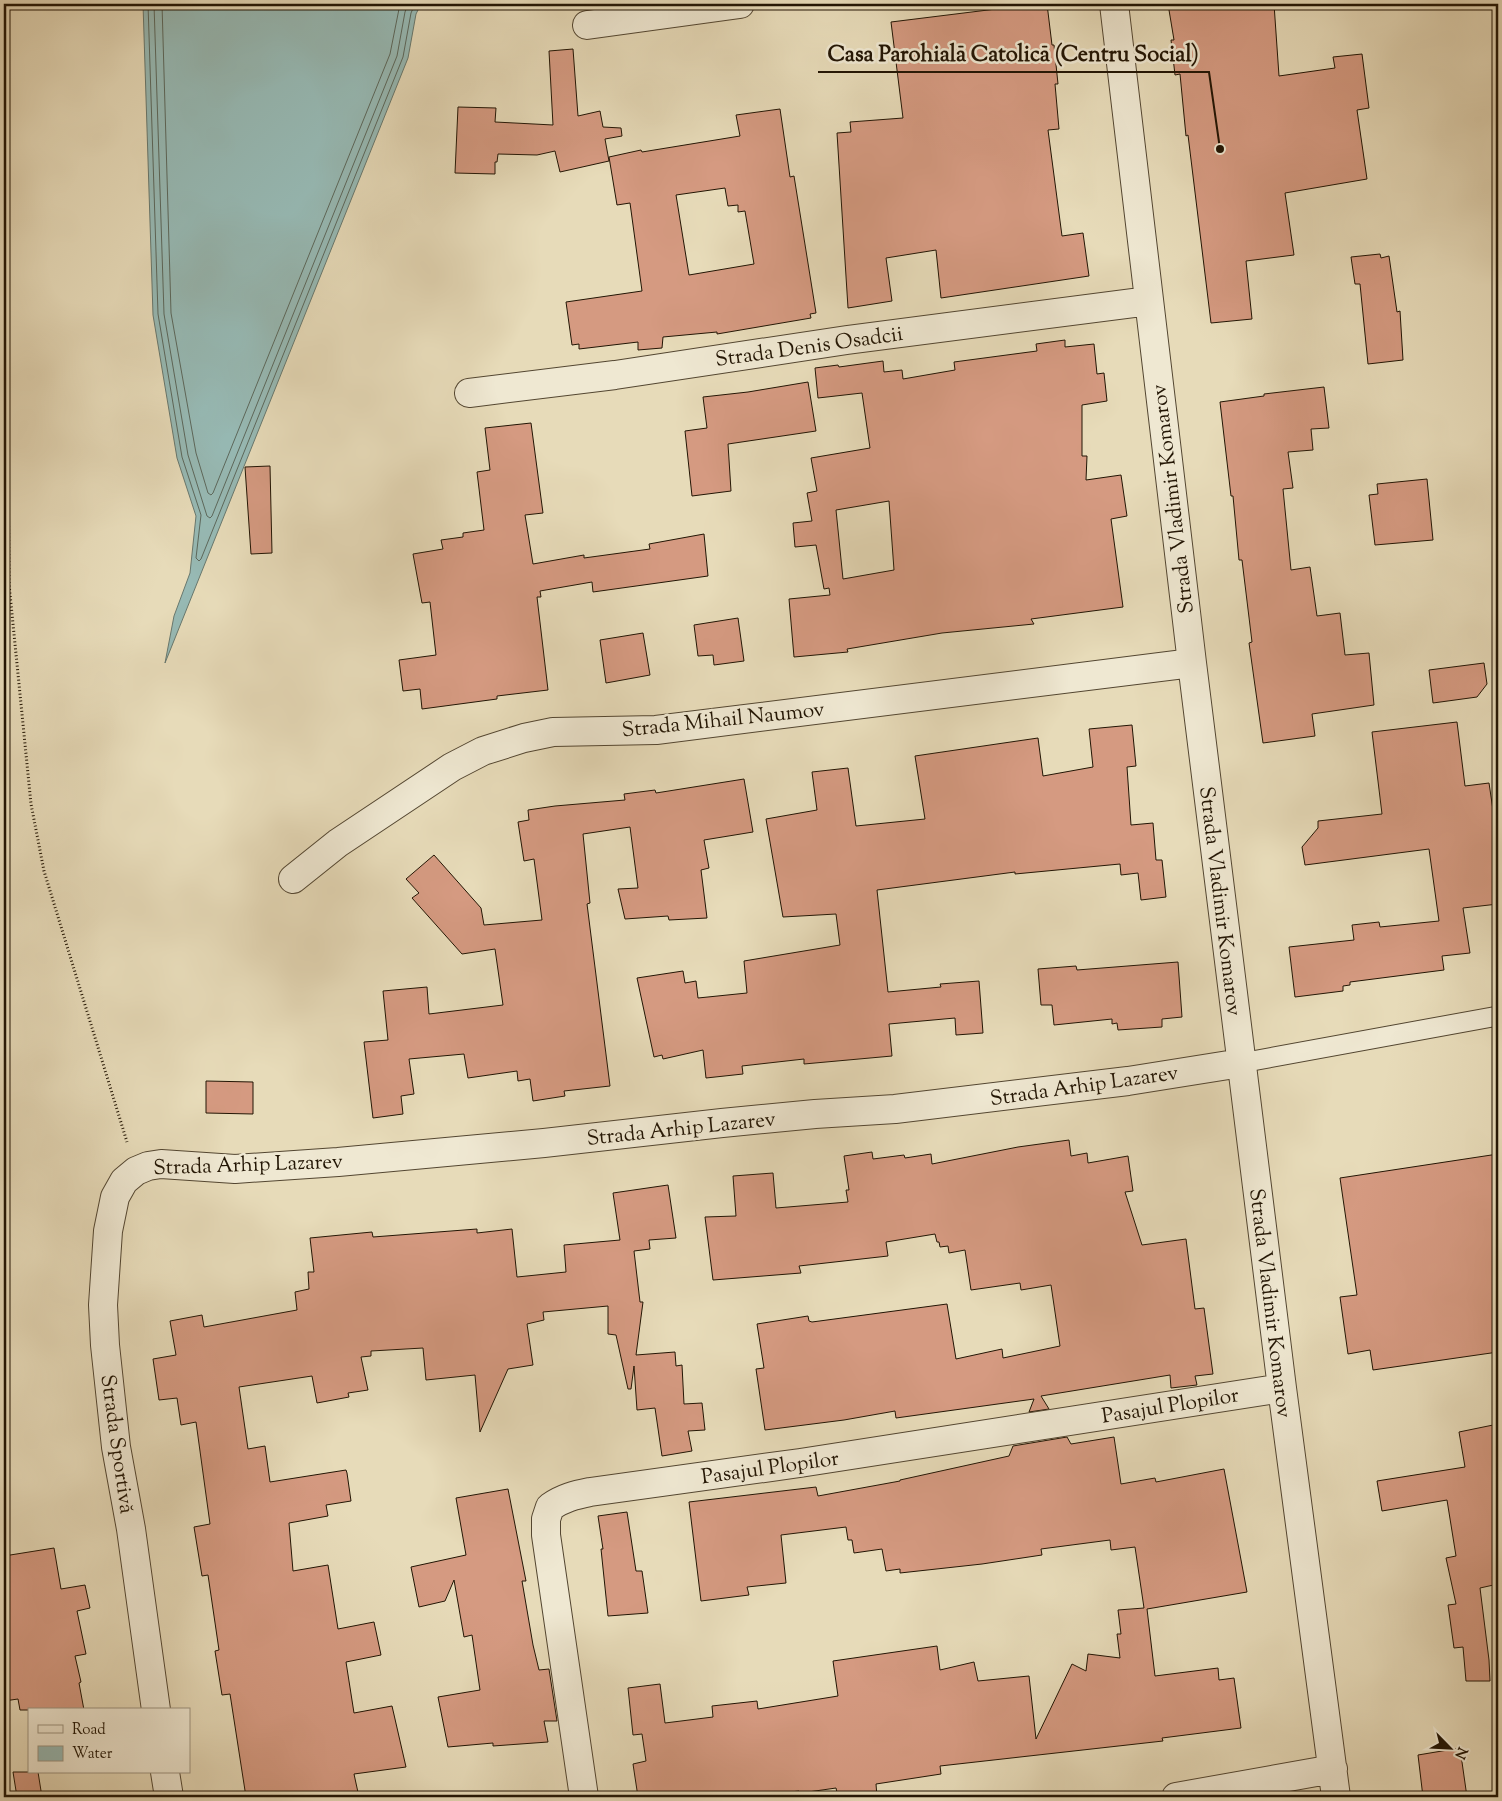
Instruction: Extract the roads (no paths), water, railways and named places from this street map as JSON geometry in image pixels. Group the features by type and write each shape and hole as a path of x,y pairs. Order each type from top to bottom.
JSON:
{"street":[{"path":"587,25 740,4"},
{"name":"Strada Vladimir Komarov","path":"1114,4 1241,1062 1336,1797"},
{"name":"Strada Denis Osadcii","path":"469,394 615,375 857,339 1149,301"},
{"name":"Strada Mihail Naumov","path":"293,879 338,843 452,766 483,752 524,738 553,732 656,730 1192,663"},
{"name":"Strada Arhip Lazarev","path":"130,1176 148,1166 161,1164 234,1169 308,1165 544,1143 815,1114 895,1109 1118,1082 1241,1062"},
{"name":"Strada Sportivă","path":"130,1176 114,1197 108,1231 103,1305 105,1345 115,1438 131,1529 156,1708"},
{"name":"Pasajul Plopilor","path":"584,1797 546,1535 546,1519 550,1507 559,1501 590,1492 800,1463 1282,1388"},
{"path":"1176,1797 1332,1769"},
{"path":"165,1774 169,1797"}],"lane":[{"path":"1241,1062 1498,1016"}],"water":[{"path":"143,4 421,4 416,14 408,58 165,663 174,616 190,573 196,516 177,458 153,315"}],"place":[{"name":"Casa Parohialā Catolicā (Centru Social)","path":"1220,149"}]}
